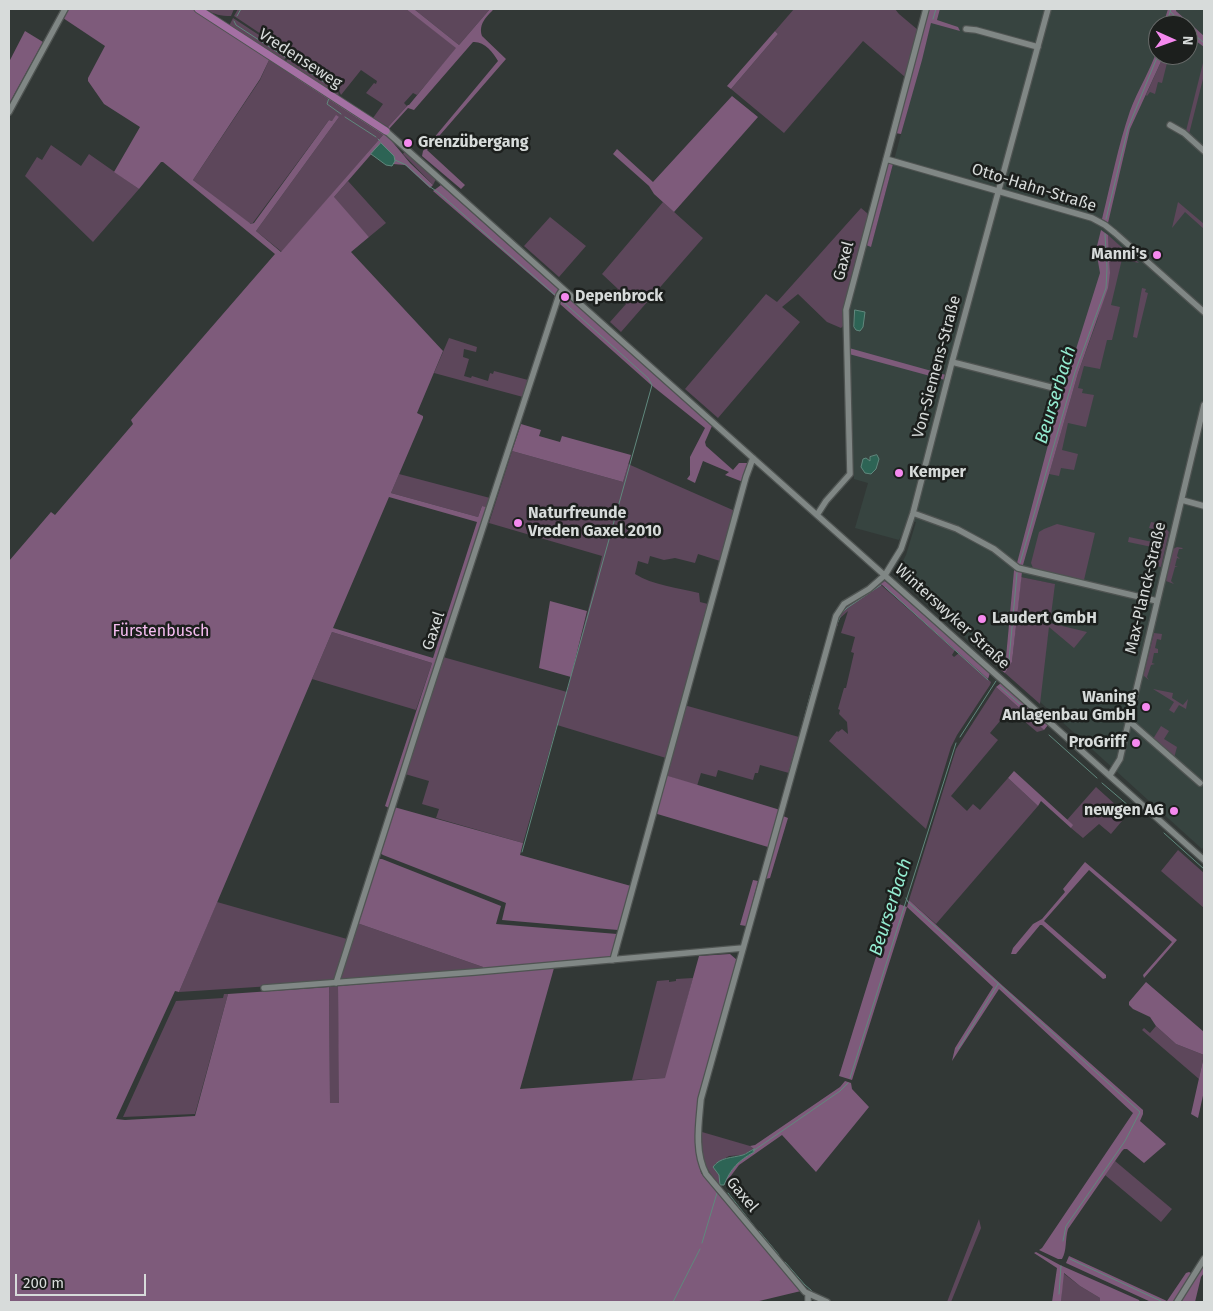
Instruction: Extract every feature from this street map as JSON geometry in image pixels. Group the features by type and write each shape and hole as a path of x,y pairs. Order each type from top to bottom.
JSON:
{"main road":[{"name":"Vredenseweg","path":"198,9 386,131"}],"street":[{"path":"9,112 65,9"},
{"name":"Gaxel","path":"817,515 826,501 850,474 846,310 926,9"},
{"name":"Von-Siemens-Straße","path":"885,575 901,549 913,513 1048,9"},
{"path":"966,29 1038,47"},
{"path":"1170,125 1184,133 1204,151"},
{"name":"Winterswyker Straße","path":"386,131 1204,860"},
{"name":"Otto-Hahn-Straße","path":"886,159 1092,218 1105,225 1204,312"},
{"name":"Gaxel","path":"336,983 472,559 559,295 563,289"},
{"path":"952,362 1058,390"},
{"name":"Max-Planck-Straße","path":"1110,775 1120,760 1204,405"},
{"path":"612,960 746,477 753,458"},
{"path":"1182,500 1204,506"},
{"path":"913,513 957,529 994,549 1016,567 1157,601"},
{"name":"Gaxel","path":"827,1302 808,1295 799,1286 710,1178 701,1164 699,1145 701,1098 836,616 844,604 885,575"},
{"path":"1129,721 1200,783"},
{"path":"264,988 743,948"},
{"path":"1176,1302 1204,1259"},
{"path":"808,1295 808,1302"}],"shaded area":[{"path":"206,9 234,9 231,16 224,16 212,13"},
{"path":"238,9 406,9 457,48 417,95 413,93 404,103 407,106 388,127 373,118 383,104 366,93 377,81 361,70 341,95 336,84 234,16"},
{"path":"414,9 490,9 459,45"},
{"path":"794,9 895,9 918,30 905,77 863,41 784,133 731,89 778,34 775,31"},
{"path":"940,9 1204,9 1204,846 1202,849 1039,701 1054,584 1021,577 1022,572 1014,570 1006,657 1001,670 897,577 916,522 908,521 899,540 855,528 868,483 854,479 848,317 866,245 871,246 931,22 936,24"},
{"path":"233,18 288,54 284,60 229,26"},
{"path":"290,55 334,85 339,97 285,63"},
{"path":"270,58 296,74 294,77 383,135 282,252 256,231 339,117 332,121 329,120 252,224 193,180 260,80"},
{"path":"1204,59 1204,75 1189,134 1186,131"},
{"path":"1160,65 1166,65 1162,83 1158,82 1155,94 1150,92 1146,95"},
{"path":"381,143 394,156 395,161 392,166 386,165 371,154"},
{"path":"51,145 81,166 89,154 139,189 93,242 25,176 37,157 42,160"},
{"path":"405,151 436,179 433,185 403,154"},
{"path":"348,181 386,223 369,237 334,199"},
{"path":"663,202 703,238 621,332 610,322 626,304 614,293 618,289 602,274"},
{"path":"1178,202 1204,224 1204,229 1185,212 1172,228"},
{"path":"861,208 867,213 868,218 844,309 843,326 841,328 827,322 798,294 782,307 800,322 718,418 685,389 766,294 777,302"},
{"path":"550,217 586,246 559,277 524,246"},
{"path":"1108,235 1139,263 1122,259 1111,305 1120,307 1112,340 1107,340 1100,369 1084,366 1078,388 1083,389 1082,393 1094,395 1086,427 1068,423 1062,450 1078,454 1074,470 1061,468 1059,476 1049,474 1078,373 1097,321 1110,273"},
{"path":"1142,288 1146,289 1145,292 1148,293 1137,338 1133,337"},
{"path":"855,310 865,312 863,327 860,331 854,327"},
{"path":"449,338 477,347 476,352 464,349 463,357 469,359 464,376 471,378 472,376 488,381 490,373 493,374 494,371 528,380 523,397 434,373"},
{"path":"512,451 623,482 628,464 735,511 720,561 698,554 695,563 675,558 664,560 650,556 648,564 638,561 635,574 657,584 699,593 700,602 708,604 666,758 557,725 523,843 436,818 439,809 422,804 429,781 405,774 443,657 567,692 602,556 489,523"},
{"path":"877,455 879,459 876,469 871,474 865,473 861,467 863,459 866,458 870,461 870,457"},
{"path":"399,474 490,498 487,507 482,506 478,517 391,493"},
{"path":"1151,522 1162,524 1169,532 1161,567 1148,564 1152,547 1128,542 1129,537 1157,543 1160,530 1149,528"},
{"path":"1057,524 1095,533 1084,580 1033,568 1031,563 1039,532"},
{"path":"1177,547 1183,548 1179,549 1177,556 1180,559 1177,558 1175,566 1178,567 1175,567 1171,581 1174,584 1166,581 1173,549"},
{"path":"1021,577 1055,584 1050,623 1087,632 1074,648 1049,627 1040,704 1005,673 1012,662"},
{"path":"883,580 885,581 881,585 955,650 952,655 954,657 959,653 991,682 951,747 926,829 829,741 837,731 842,729 848,734 847,722 839,714 840,710 838,709 844,688 846,688 854,653 851,652 855,637 841,633 848,611 838,620 838,626 835,625 840,610"},
{"path":"332,632 432,663 416,710 312,679"},
{"path":"1154,633 1162,634 1161,640 1157,639 1155,648 1158,649 1158,653 1154,653 1152,663 1155,664 1151,665 1147,677 1149,680 1144,676 1144,673"},
{"path":"996,687 1044,730 1037,732 1010,709 990,733 998,740 951,796 967,811 973,804 980,810 1008,778 1038,806 936,924 909,900 956,749"},
{"path":"1153,689 1173,693 1172,698 1183,705 1188,699 1186,709 1179,705 1174,713 1169,710 1174,702"},
{"path":"684,705 799,737 789,773 760,765 758,773 755,773 753,780 718,770 716,777 701,773 697,786 665,775"},
{"path":"1161,726 1169,731 1164,739 1177,747 1174,758 1153,739"},
{"path":"1096,787 1127,815 1111,834 1099,824 1083,838 1071,828 1072,825 1067,820"},
{"path":"1178,850 1204,873 1204,908 1161,871"},
{"path":"217,902 347,939 333,982 179,992"},
{"path":"357,923 483,967 483,969 340,981 339,976"},
{"path":"693,978 666,1078 632,1080 657,981 669,980 669,982 676,981 676,979"},
{"path":"338,986 340,1103 330,1104 329,987"},
{"path":"224,994 228,994 195,1114 123,1117 176,1001 223,998"},
{"path":"1156,1026 1176,1044 1204,1055 1199,1079 1142,1030 1144,1028 1150,1033"},
{"path":"702,1132 750,1146 754,1149 743,1155 729,1156 715,1164 714,1168 719,1175 720,1185 704,1161"},
{"path":"754,1149 754,1152 736,1165 724,1185 720,1185 719,1175 713,1167 719,1161 743,1155"},
{"path":"1115,1161 1172,1209 1161,1222 1105,1175"},
{"path":"979,1219 981,1228 951,1302 947,1302"},
{"path":"1063,1273 1100,1298 1100,1302 1061,1302"}],"green space":[{"name":"Fürstenbusch","path":"68,9 192,9 270,58 260,79 193,180 251,224 254,223 329,120 332,121 336,115 339,117 256,231 281,252 383,135 294,77 296,74 385,133 410,163 433,185 430,188 405,165 393,164 394,156 381,143 334,197 369,237 351,252 443,351 417,413 423,416 423,418 391,493 478,517 482,506 487,507 389,808 385,806 432,663 332,632 179,992 175,991 116,1119 195,1116 228,994 329,987 330,1103 339,1103 338,986 554,968 520,1089 665,1078 699,956 730,954 737,960 698,1100 696,1118 697,1156 701,1173 801,1291 755,1302 9,1302 9,561 51,512 55,515 133,424 131,420 275,254 163,162 139,189 114,172 140,127 104,104 88,81 105,46 63,18","holes":["389,497 477,522 433,658 333,628"]},
{"path":"406,9 414,9 459,45 490,9 494,9 482,24 481,32 482,36 506,59 427,150 465,185 461,189 422,156 423,151 498,61 484,45 473,42 414,110 408,108 389,129 388,127 409,105 456,48"},
{"path":"928,9 940,9 937,20 958,27 960,31 931,23 901,134 895,133"},
{"path":"1168,9 1176,9 1180,15 1166,15"},
{"path":"25,31 43,42 10,102 9,62"},
{"path":"775,31 778,34 731,89 727,86"},
{"path":"1198,31 1204,36 1204,47 1198,42"},
{"path":"1152,65 1159,65 1130,129 1108,223 1102,219 1122,138 1133,103"},
{"path":"732,96 758,117 674,212 654,194 649,186 613,154 617,149 653,182"},
{"path":"887,164 893,164 871,247 866,245"},
{"path":"441,185 558,289 556,297 433,191"},
{"path":"1101,230 1108,235 1110,273 1108,288 1078,373 1023,565 1021,566 1017,563 1059,403 1100,273 1096,250"},
{"path":"564,294 712,426 705,442 706,446 733,470 739,463 748,463 743,482 725,475 729,472 703,461 695,483 687,479 690,475 690,457 705,428 650,384 560,304"},
{"path":"849,348 946,375 945,380 849,354"},
{"path":"521,424 541,430 539,436 560,442 562,436 631,455 623,482 512,451"},
{"path":"1014,570 1022,572 1012,662 1005,673 1001,670 1006,657"},
{"path":"885,581 990,673 988,679 881,584"},
{"path":"550,601 587,611 571,677 539,668"},
{"path":"1001,683 1048,725 1044,730 996,687"},
{"path":"1014,771 1073,825 1071,828 1041,801 1038,806 1008,778"},
{"path":"665,775 779,810 768,847 654,813"},
{"path":"394,807 523,843 520,855 631,886 618,930 502,920 506,903 383,855 380,853"},
{"path":"783,816 788,818 770,878 765,879"},
{"path":"377,859 382,859 501,906 496,924 617,934 611,958 483,969 483,967 357,923"},
{"path":"1085,862 1177,940 1144,978 1143,975 1172,942 1089,870 1044,921 1106,975 1106,978 1103,979 1042,925 1016,954 1011,954 1013,948 1033,924 1042,919 1065,892 1063,889"},
{"path":"753,880 758,881 746,926 740,925"},
{"path":"909,900 1143,1110 1140,1121 1166,1144 1144,1163 1127,1149 1122,1151 1068,1229 1065,1252 1062,1259 1039,1250 1133,1113 999,989 952,1061 955,1048 993,987 907,907"},
{"path":"896,903 907,907 852,1080 839,1076 875,960"},
{"path":"1146,982 1204,1032 1204,1055 1176,1044 1156,1026 1150,1017 1129,1005 1129,1002"},
{"path":"1204,1056 1204,1091 1198,1118 1191,1114"},
{"path":"845,1081 851,1083 852,1089 869,1107 816,1172 782,1135 739,1165 724,1185 729,1174 736,1166 754,1152 754,1149 750,1146 755,1145 840,1087"},
{"path":"1036,1252 1140,1302 1100,1302 1100,1298 1080,1286 1064,1273 1061,1302 1052,1302 1057,1268 1034,1253"},
{"path":"1069,1256 1167,1301 1186,1273 1193,1274 1175,1302 1151,1302 1066,1263"},
{"path":"1204,1265 1204,1273 1201,1277 1195,1302 1180,1302"}],"waterway":[{"path":"237,16 241,9"},
{"path":"933,19 936,9"},
{"name":"Beurserbach","path":"1169,15 1171,9"},
{"path":"1170,11 1174,15"},
{"path":"234,21 236,25 285,57"},
{"path":"1198,38 1204,43"},
{"path":"289,59 333,88 333,92"},
{"name":"Beurserbach","path":"1106,219 1128,128 1154,65"},
{"path":"329,98 327,104 341,114"},
{"path":"345,117 376,137"},
{"path":"395,160 406,165 555,295"},
{"name":"Beurserbach","path":"1020,563 1075,372 1106,288 1105,234"},
{"path":"522,852 652,385 648,378 560,299"},
{"name":"Beurserbach","path":"1004,670 1009,660 1017,573"},
{"path":"838,622 841,614 847,608 881,585"},
{"path":"885,587 988,680"},
{"name":"Beurserbach","path":"960,737 996,681"},
{"path":"800,734 813,685"},
{"path":"1000,687 1027,710"},
{"path":"1049,735 1097,778"},
{"path":"790,769 799,738"},
{"name":"Beurserbach","path":"850,1078 956,743"},
{"path":"1102,783 1129,806"},
{"path":"1164,833 1204,869"},
{"path":"906,898 908,902 1140,1112 1125,1141 1066,1226 1063,1241"},
{"path":"958,1049 998,984"},
{"name":"Beurserbach","path":"753,1151 840,1091 848,1083"},
{"name":"Beurserbach","path":"702,1243 717,1193"},
{"path":"728,1193 754,1226"},
{"path":"759,1231 779,1255"},
{"name":"Beurserbach","path":"673,1302 700,1249"},
{"path":"1070,1259 1163,1302"},
{"path":"785,1262 812,1291"},
{"path":"1059,1294 1061,1266"}],"place":[{"name":"Grenzübergang","path":"408,143"},
{"name":"Manni's","path":"1157,255"},
{"name":"Depenbrock","path":"565,297"},
{"name":"Kemper","path":"899,473"},
{"name":"Naturfreunde Vreden Gaxel 2010","path":"518,523"},
{"name":"Laudert GmbH","path":"982,619"},
{"name":"Waning Anlagenbau GmbH","path":"1146,707"},
{"name":"ProGriff","path":"1136,743"},
{"name":"newgen AG","path":"1174,811"}]}
